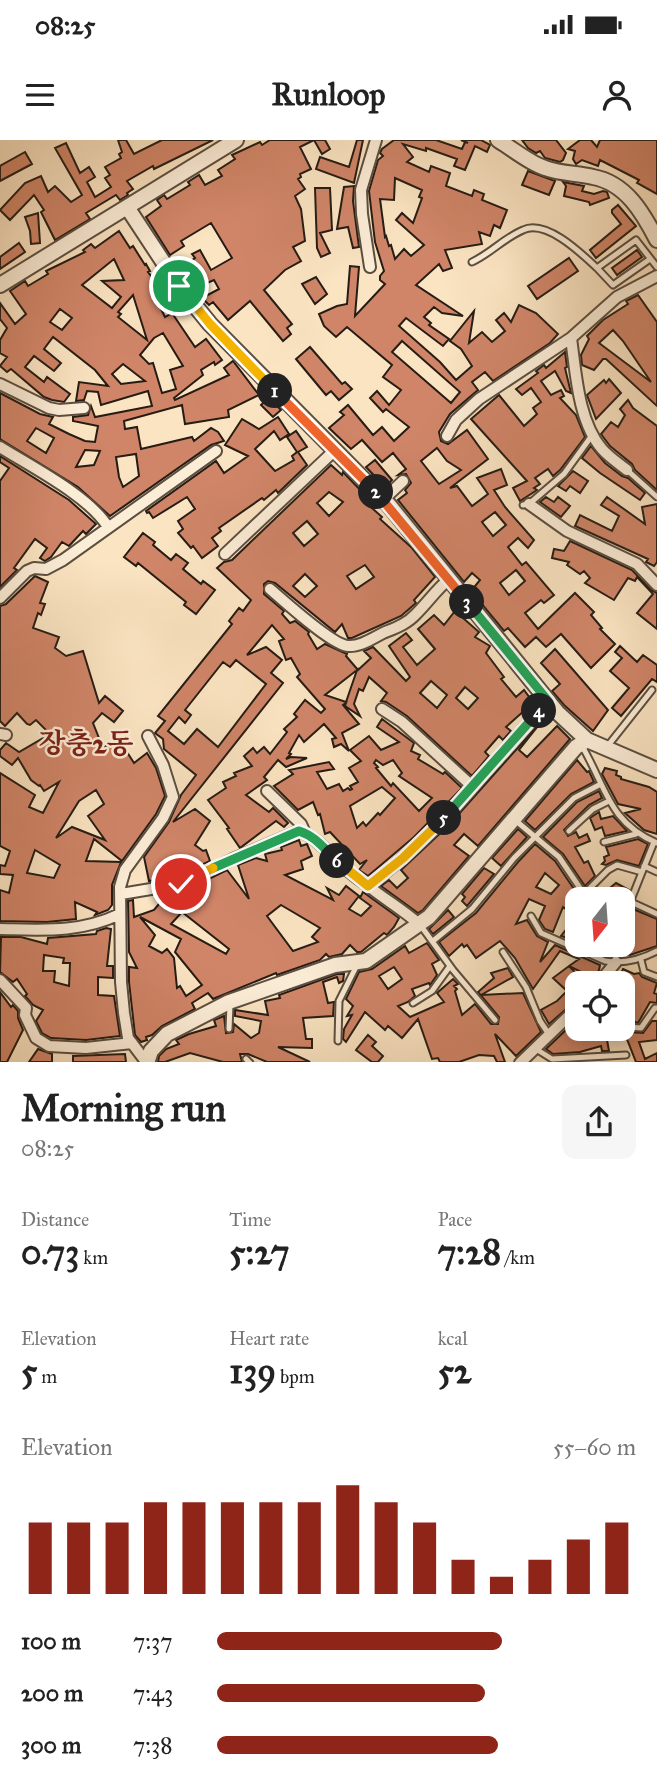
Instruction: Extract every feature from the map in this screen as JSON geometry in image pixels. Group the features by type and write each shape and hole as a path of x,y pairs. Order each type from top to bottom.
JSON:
{"street":[{"path":"0,285 236,140"},
{"path":"370,267 362,214 362,190 376,140"},
{"path":"501,141 542,168 596,177 616,186 627,194 657,240"},
{"path":"127,207 197,309 384,499 584,742 606,748 657,770"},
{"path":"447,436 456,420 479,399 571,338 617,296 657,276"},
{"path":"571,338 582,411 602,449 627,470"},
{"path":"0,384 49,408 84,408"},
{"path":"0,447 88,504 108,527"},
{"path":"0,598 27,570 46,569 63,560 216,451"},
{"path":"225,554 334,451"},
{"path":"384,499 403,481"},
{"path":"526,504 567,531 637,564 657,585"},
{"path":"270,589 345,646 357,645 403,624 415,615 434,590 449,579"},
{"path":"368,886 422,841 473,787 524,726 549,702"},
{"path":"382,709 402,722 473,787"},
{"path":"147,1062 128,1038 122,992 120,914 125,870 163,818 173,797 163,765 148,736"},
{"path":"147,1062 151,1051 167,1034 229,1002 335,965 366,961 429,917 584,742"},
{"path":"267,791 301,824 305,833"},
{"path":"121,894 181,884 299,831 323,845 332,857 419,924"},
{"path":"0,929 76,929 120,914"},
{"path":"609,971 616,962"},
{"path":"0,980 22,1001 26,1008 25,1015 36,1038 49,1046 86,1048 132,1043"},
{"path":"520,1062 565,1020"}],"lane":[{"path":"472,262 488,255 526,228 543,229 563,240 613,285 650,259"},
{"path":"597,268 636,240 657,267"},
{"path":"526,504 564,474 593,434"},
{"path":"627,470 657,497"},
{"path":"606,748 652,691"},
{"path":"584,742 609,801 636,834 656,843 635,891"},
{"path":"433,941 471,909 535,836 574,798 601,784"},
{"path":"569,831 593,809 609,801"},
{"path":"514,818 559,857 579,887"},
{"path":"604,842 636,834"},
{"path":"591,887 617,865 657,872"},
{"path":"635,904 657,914"},
{"path":"531,916 541,933 549,938 556,938 605,961 641,960 657,951"},
{"path":"419,924 495,1020"},
{"path":"503,952 526,987 540,1021 550,1036"},
{"path":"616,957 616,962"},
{"path":"641,960 644,972 657,977"},
{"path":"338,1041 339,1001 358,962"},
{"path":"413,1003 432,990 450,966"},
{"path":"229,1002 229,1029"},
{"path":"635,1028 641,1028 654,1008 657,1009"},
{"path":"536,1049 552,1059 585,1060 626,1055"}],"building":[{"path":"118,140 126,140 134,154 162,140 213,140 154,169 153,166 127,181 133,189 128,195 120,200 116,195 86,213 90,219 55,240 41,212 44,210 34,195 10,220 0,210 25,183 41,176 48,192 55,186 71,202 82,195 55,148 66,143 80,173 89,167 95,177 87,182 95,197 111,187 105,178 110,175 105,167 121,158"},
{"path":"270,140 314,140 300,147 311,169 300,174 298,179 305,189 295,196 301,209 305,241 293,247 301,261 285,270 264,290 292,324 287,328 291,334 283,341 250,301 228,320 213,302 209,305 202,298 219,289 214,280 193,289 180,269 195,258 192,254 200,250 211,270 232,258 211,223 181,241 184,246 170,255 146,217 161,206 157,200 164,195 167,199 190,185 188,182 199,175 205,185 222,176 218,170 235,159 232,155"},
{"path":"314,140 325,140 330,149 322,154"},
{"path":"357,140 363,140 354,183 316,169 320,157 349,167"},
{"path":"394,140 436,140 462,149 465,142 468,143 461,140 481,140 490,145 487,152 475,146 465,170 454,166 457,159 426,148 426,151 403,144 413,157 407,162 429,172 431,166 450,173 446,186 472,196 474,190 484,194 482,200 507,210 500,228 494,225 490,236 479,232 482,244 445,250 452,268 443,271 439,264 416,285 463,316 442,313 434,307 424,317 431,323 429,325 449,339 443,346 406,318 399,326 456,380 472,366 461,349 450,341 474,311 469,343 482,332 492,342 505,331 496,320 504,313 511,322 519,305 536,313 558,334 550,343 493,381 485,372 472,382 478,390 450,414 439,432 441,441 448,444 467,430 488,459 450,488 457,486 472,506 488,494 477,478 501,469 507,485 494,490 534,540 528,548 518,538 508,547 522,565 526,562 554,595 544,603 541,600 525,613 538,629 575,593 594,612 591,615 602,628 600,629 615,644 591,668 561,634 546,647 536,637 525,647 508,628 504,631 471,591 480,580 472,573 464,582 398,500 407,493 405,490 411,483 406,474 398,475 406,469 393,453 382,462 362,440 351,449 329,428 344,415 340,412 348,405 373,435 382,427 394,441 409,427 386,409 383,412 370,398 377,391 389,405 401,390 383,377 392,365 347,327 336,337 324,326 319,314 347,304 350,266 359,267 355,316 385,284 380,280 384,271 375,242 369,191 378,160 383,156 380,153","holes":["395,178 422,190 419,197 422,198 413,223 402,213 396,220 424,245 411,256 404,249 395,259 391,245 389,246 385,237 380,199 394,200","402,341 460,392 451,403 392,352","437,448 447,461 461,470 439,484 421,461","495,512 506,525 493,536 482,522","516,570 525,581 509,595 500,583"]},
{"path":"522,140 556,140 566,153 560,162 545,158 540,151 536,153 528,148"},
{"path":"580,140 591,140 597,147 600,140 657,140 657,194 637,183 639,180 600,160 598,166 582,160 576,164 573,159 575,151 568,149"},
{"path":"25,152 32,164 0,181 0,166"},
{"path":"528,171 555,181 549,195 522,185"},
{"path":"563,182 584,186 582,191 594,194 607,192 609,198 590,205 589,202 564,196 566,186"},
{"path":"354,186 353,201 359,247 353,248 348,227 337,229 344,187"},
{"path":"315,188 330,188 332,230 320,233 330,253 321,257 317,248"},
{"path":"618,205 636,226 596,258 590,250 621,224 612,213"},
{"path":"38,213 40,243 31,244 25,217"},
{"path":"119,231 130,248 133,246 164,292 167,299 158,303 165,317 172,313 195,347 206,339 222,360 201,370 203,375 174,398 175,400 229,375 224,368 233,361 259,395 228,410 229,417 185,424 182,405 124,421 125,429 137,427 141,449 192,437 194,441 211,428 218,432 224,441 211,445 110,516 78,487 0,439 0,393 40,414 53,417 49,424 85,441 95,442 98,426 73,421 73,417 88,415 91,406 95,417 152,406 148,391 101,405 98,392 87,391 84,400 76,401 79,382 108,386 95,370 53,337 44,349 61,363 54,371 34,356 25,367 44,382 47,377 70,394 64,402 44,397 11,369 7,372 0,366 7,357 0,353 0,340 7,328 0,319 0,303 15,324 26,314 10,291 25,281 28,286 48,274 46,271 85,252 83,250 91,244 95,248","holes":["114,259 124,280 102,281 121,297 112,308 82,285","133,295 147,340 118,317 121,314 118,312","60,309 72,318 62,330 50,322","163,333 183,366 170,370 176,389 162,393 153,363 149,364 140,355 154,338","123,364 145,381 121,384 112,374","36,428 54,438 46,453 27,441","85,450 100,451 94,465 76,467","136,454 139,476 123,487 116,457"]},
{"path":"19,243 25,252 0,269 0,257"},
{"path":"637,250 642,257 617,275 612,268"},
{"path":"569,258 578,271 537,299 528,286"},
{"path":"316,277 327,294 315,304 302,284"},
{"path":"638,295 657,322 657,406 606,359 594,370 582,365 581,355 589,339 587,336 603,320 628,304 626,301","holes":["613,330 651,382 599,343"]},
{"path":"310,347 342,384 345,382 352,389 339,400 331,391 326,395 296,359"},
{"path":"565,352 565,368 571,393 566,391 555,371 541,381 551,395 561,390 564,396 560,398 576,415 585,437 560,470 553,476 548,469 535,478 540,484 534,488 537,490 520,501 513,488 527,481 471,419 499,395 524,426 537,414 533,408 541,402 531,388 522,395 516,389 538,373 536,371 544,365 546,368"},
{"path":"609,379 621,393 596,419 587,395 604,380 606,383"},
{"path":"269,397 281,410 273,417 261,405"},
{"path":"628,400 633,408 657,426 657,490 610,446 601,434 611,422 618,427 625,415 620,409"},
{"path":"278,417 289,434 280,440 274,431 255,449 275,471 294,460 292,456 297,452 287,437 296,431 307,447 298,452 307,465 278,493 276,490 264,500 262,498 219,528 221,531 212,538 218,546 202,558 178,533 183,529 178,521 195,509 187,497 153,518 147,513 146,511 216,461 224,473 248,456 225,445 242,419 259,429"},
{"path":"591,446 605,463 645,493 640,500 582,458"},
{"path":"0,456 69,500 96,524 86,534 83,531 69,546 62,542 45,561 40,558 47,548 35,539 14,568 17,570 0,587 0,481 9,468 0,462"},
{"path":"375,460 392,480 385,487 366,467"},
{"path":"331,465 342,475 343,472 366,496 363,500 411,547 435,577 414,600 416,603 401,616 352,638 348,638 342,624 335,632 275,583 268,581 264,584 264,594 284,611 282,614 290,623 295,621 309,632 317,649 325,644 347,654 358,670 371,658 364,651 373,647 406,681 410,677 389,646 406,633 412,640 403,647 417,665 435,649 418,629 434,615 444,625 455,611 479,632 475,637 490,646 486,653 504,677 501,679 516,697 524,690 535,705 528,712 526,709 506,727 511,731 503,740 499,736 485,752 489,756 472,776 407,716 381,701 387,693 369,677 363,691 359,689 354,704 360,716 345,706 346,703 343,705 359,724 342,733 349,751 341,744 334,747 332,739 336,738 324,724 304,742 299,735 286,759 307,758 286,767 278,760 264,777 267,780 246,795 269,812 273,808 288,823 284,827 276,821 240,848 208,800 226,788 223,782 236,776 234,773 252,766 244,756 253,748 257,753 264,747 270,754 287,732 284,729 297,717 294,714 305,700 321,713 325,709 297,677 300,674 291,658 286,660 279,641 284,639 272,625 247,655 266,647 282,660 271,673 283,683 173,822 195,809 210,821 195,845 203,851 206,850 210,861 179,876 149,881 144,857 169,822 181,795 196,775 164,749 163,739 155,733 165,721 158,716 232,624 229,621 239,608 243,611 251,600 217,568 232,560","holes":["329,492 343,502 329,516 317,503","307,521 318,534 304,546 293,533","365,565 374,577 356,589 347,576","305,574 317,586 305,597 293,586","236,660 266,684 218,747 197,729 184,744 168,731 179,717 185,723 191,715 185,710 223,662 230,667","357,670 346,702 325,695","431,681 447,695 437,708 420,693","465,687 478,698 468,709 456,698"]},
{"path":"573,471 588,481 580,493 570,486 566,491 558,486"},
{"path":"546,497 554,502 558,497 570,506 561,517 540,502"},
{"path":"607,497 645,524 642,507 657,504 657,562 654,566 646,562 648,559 575,526 580,515 612,531 619,516 601,505"},
{"path":"143,533 171,560 176,554 188,563 183,569 201,584 203,581 215,590 196,614 184,605 186,602 138,563 136,566 124,557"},
{"path":"570,541 632,570 657,593 657,629 637,613 653,594 637,577 635,581 628,578 614,600 585,583 590,578 584,571 580,574 567,565 569,562 552,558 554,549 564,551"},
{"path":"35,576 48,582 40,603 45,604 41,615 38,613 33,628 59,637 55,648 66,656 83,651 99,703 105,696 123,711 114,722 102,713 93,723 103,748 118,738 134,763 147,753 156,768 165,796 156,814 122,861 94,839 86,861 121,862 112,885 112,905 108,910 95,915 97,912 75,902 76,919 47,922 0,921 0,890 9,893 13,875 0,874 0,865 5,866 10,851 0,846 0,773 35,795 29,807 43,813 59,782 44,791 31,780 18,758 12,765 0,756 0,750 6,743 19,752 50,734 36,720 30,725 27,724 17,713 5,726 0,721 0,606 6,604","holes":["96,790 104,804 88,816 105,840 72,827 56,838 79,801","35,850 60,865 54,878 27,873"]},
{"path":"620,646 637,662 643,655 657,665 657,682 652,679 621,716 612,708 629,688 610,671 622,658 615,652"},
{"path":"555,649 608,710 593,731 552,691 560,684 541,663"},
{"path":"546,716 519,750 527,757 557,726 570,739 478,846 464,834 454,845 469,856 423,910 418,913 381,886 389,880 397,888 408,878 401,870 449,825"},
{"path":"382,719 414,743 411,751 420,755 418,759 443,774 445,772 462,788 414,837 368,876 359,870 367,860 360,864 330,832 325,834 320,814 318,815 313,802 298,810 274,786 293,774 289,770 329,762 334,769 317,772 327,789 339,784 343,791 352,789 350,786 358,782 349,768 361,761 350,750 369,736 381,750 399,742 377,727","holes":["376,760 383,765 393,760 402,773 399,776 432,798 419,811 393,783 391,786 376,768","382,787 395,798 380,815 378,813 366,826 363,822 357,828 350,806"]},
{"path":"577,760 589,771 594,782 571,794 535,830 525,821"},
{"path":"605,768 617,771 616,775 621,779 657,792 657,834 644,830 625,813 641,809 618,804 602,774"},
{"path":"599,791 602,798 589,805 564,830 568,836 576,832 579,838 587,834 590,841 575,847 584,863 588,861 595,876 585,886 563,854 543,837 577,802"},
{"path":"599,812 601,819 613,816 627,831 605,836 602,827 595,830 590,818"},
{"path":"518,829 527,837 501,866 492,858"},
{"path":"638,839 648,844 639,866 617,860 602,864 604,857 609,855 606,847"},
{"path":"299,840 301,846 307,844 312,856 301,861 303,869 285,875 333,900 327,888 339,895 346,886 359,896 349,909 361,916 371,906 360,898 363,892 399,918 394,927 387,935 384,933 361,952 357,952 350,945 342,954 329,957 326,954 320,960 277,975 276,973 213,999 208,993 192,1003 195,1009 162,1026 141,1042 135,1035 129,982 129,967 137,968 129,952 128,901 133,900 134,917 154,910 164,898 177,909 172,893 184,891 227,870 249,899 238,865 256,858 267,861 265,854 282,850 281,847","holes":["281,905 320,928 312,937 318,942 293,951 267,916","182,912 229,949 226,954 171,924","140,917 181,939 175,952 202,985 186,996 180,986 177,988 174,958 167,949 162,953 149,946 155,935"]},
{"path":"535,844 555,861 573,887 565,887 565,909 563,907 553,932 545,929 539,920 545,906 529,899 516,924 527,920 537,936 548,942 540,962 555,945 565,949 565,953 560,951 533,989 515,958 500,941 476,958 467,945 464,947 462,944 449,956 439,942 476,913","holes":["545,873 559,885 551,894 536,887"]},
{"path":"484,868 494,874 467,906 462,901 465,897 462,894"},
{"path":"448,910 454,917 433,934 429,929"},
{"path":"635,910 657,919 657,946 635,953"},
{"path":"111,929 107,966 113,966 113,978 98,977 98,995 114,996 120,1036 86,1040 51,1038 42,1033 36,1021 43,1010 33,1005 25,996 27,994 17,979 13,982 0,972 1,937 21,937 47,944 48,938 96,934 97,931","holes":["44,955 64,958 63,963 70,963 69,986 54,982 55,971 43,971"]},
{"path":"427,943 439,960 432,964 437,975 430,985 429,983 412,989 415,996 398,1006 410,1017 444,1002 437,993 453,979 458,984 454,986 462,1015 475,1004 491,1024 498,1024 499,1017 478,992 494,978 491,973 508,968 513,977 481,995 523,993 541,1032 516,1056 495,1034 505,1062 497,1062 494,1056 479,1055 459,1062 440,1062 438,1058 432,1059 418,1019 402,1038 388,1026 385,1030 365,1012 346,1042 343,1039 344,1029 352,1015 347,1016 353,1006 346,999 359,972 372,969 405,946 409,953","holes":["394,967 402,979 388,989 379,976"]},
{"path":"574,957 582,957 600,965 599,970 579,971 569,966 579,959"},
{"path":"569,966 574,971 565,971 565,989 553,978"},
{"path":"639,973 657,983 654,993 657,994 657,1003 650,1002 638,1023 635,1022 635,974"},
{"path":"337,974 344,974 343,981 339,983 337,977 323,982 328,1003 334,1002 333,1016 303,1018 306,1039 312,1039 312,1048 278,1047 310,1062 267,1062 248,1054 240,1054 242,1062 223,1062 190,1053 158,1062 159,1056 166,1049 179,1044 176,1040 216,1026 214,1020 224,1016 226,1033 233,1032 234,1024 251,1038 259,1033 261,1021 235,1016 235,1010 268,1015 265,1001 280,998 279,995"},
{"path":"0,992 11,1007 13,1005 18,1011 23,1030 7,1062 0,1062"},
{"path":"565,993 565,1010 549,1024 541,1010"},
{"path":"652,1021 657,1021 657,1040 639,1042 645,1059 657,1053 657,1062 636,1062 628,1041 635,1041 635,1032 643,1033"},
{"path":"565,1031 565,1041 607,1041 609,1051 602,1051 601,1046 580,1052 553,1054 546,1049"},
{"path":"368,1035 376,1042 372,1046 383,1056 378,1062 372,1062 356,1050"},
{"path":"38,1049 52,1054 52,1062 29,1062"},
{"path":"125,1054 126,1062 73,1062 73,1056"}],"district":[{"name":"장충2동","path":"86,743"}],"route":[{"path":"179,286 210,324 389,505 549,702 524,726 464,797 422,841 368,886 332,857 323,845 299,831 181,884"}]}
